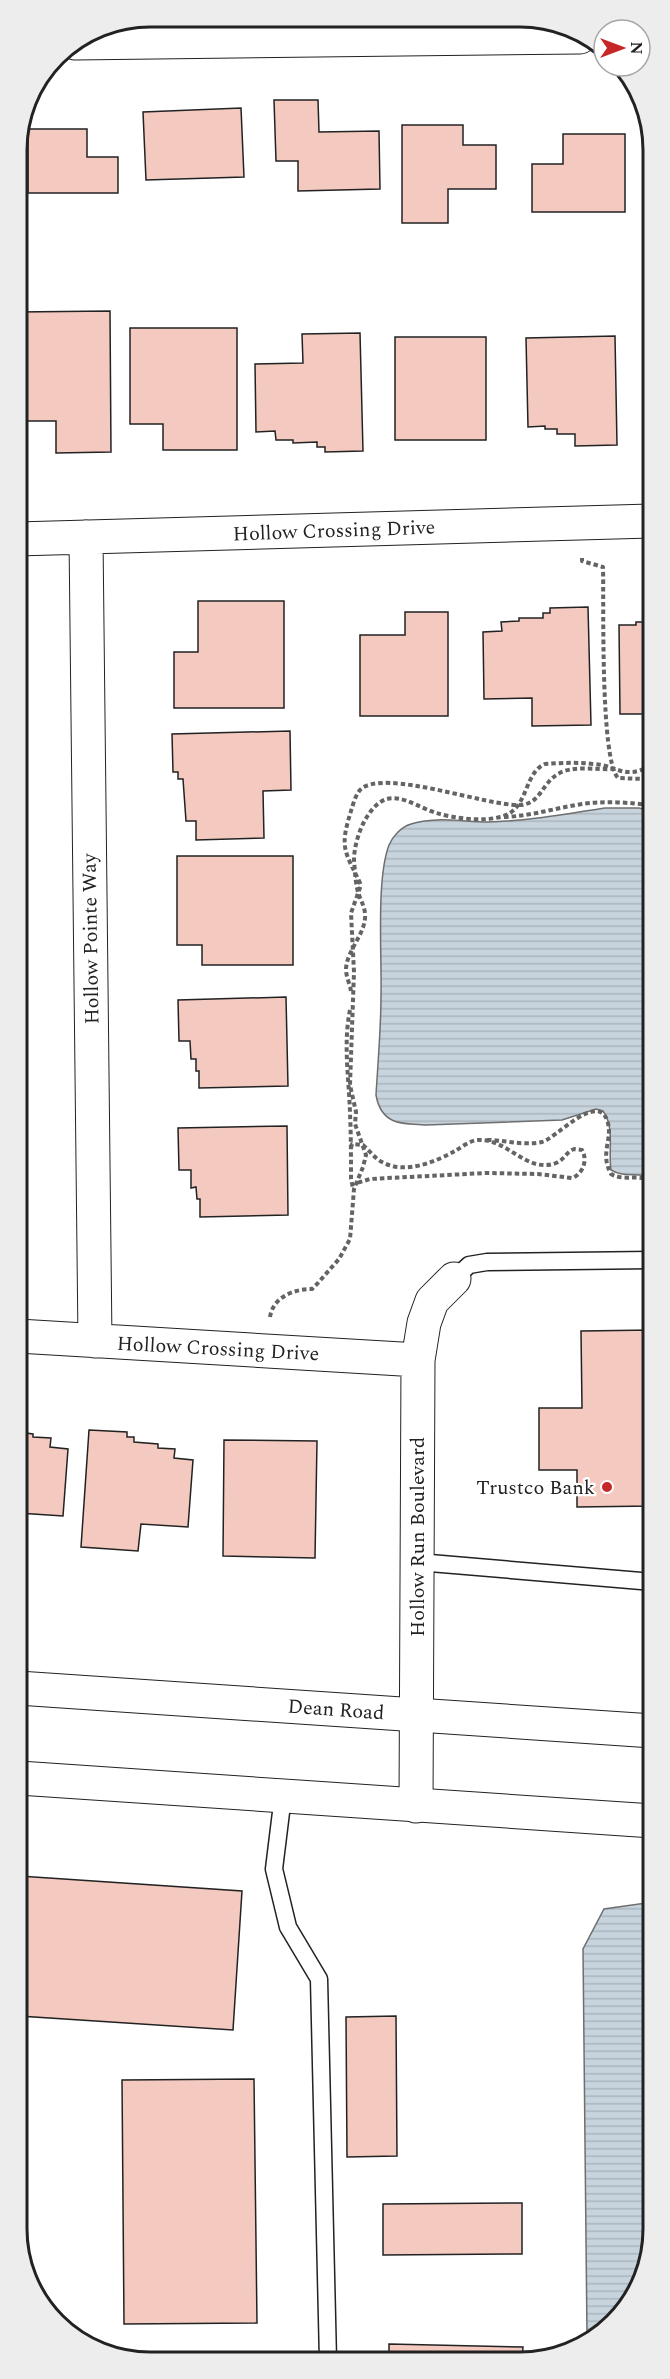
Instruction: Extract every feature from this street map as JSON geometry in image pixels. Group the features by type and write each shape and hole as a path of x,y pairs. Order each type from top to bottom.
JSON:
{"street":[{"path":"91,43 567,37"},
{"name":"Hollow Crossing Drive","path":"27,539 643,521"},
{"name":"Hollow Pointe Way","path":"86,537 95,1341"},
{"name":"Hollow Run Boulevard","path":"416,1806 418,1360 424,1323 432,1301 454,1279"},
{"name":"Hollow Crossing Drive","path":"27,1337 418,1360"},
{"name":"Dean Road","path":"27,1689 643,1730"},
{"path":"27,1779 643,1820"}],"lane":[{"path":"454,1279 469,1265 487,1262 643,1260"},
{"path":"418,1562 643,1581"},
{"path":"283,1796 274,1869 288,1927 319,1979 328,2352"}],"path":[{"path":"579,523 582,561 603,567 606,716 608,752 612,769"},
{"path":"496,818 510,813 518,805 533,776 542,765 609,765 618,778 643,779"},
{"path":"265,1350 271,1310 288,1293 298,1289 312,1289 346,1249 352,1226 354,1189 366,1155 365,1146 356,1124 356,1112 350,1085 354,972 351,913 361,885 345,852 344,834 357,795 361,789 371,784 399,784 518,805 529,803 539,797 553,777 564,771 612,769 631,773 643,768"},
{"path":"356,873 355,851 361,829 373,809 386,801 406,799 438,813 458,817 496,818 534,815 583,804 643,804"},
{"path":"354,1189 351,1179 347,1081 351,989 346,968 365,920 365,912 358,894"},
{"path":"351,1148 355,1144 365,1146 386,1164 418,1166 435,1162 472,1141 522,1144 543,1142 557,1134 575,1118 594,1111 603,1114 608,1123 606,1165 611,1174 617,1177 643,1177"},
{"path":"354,1189 362,1180 370,1179 486,1173 538,1174 572,1178 580,1173 585,1161 582,1150 574,1149 568,1151 560,1161 535,1166 513,1151 483,1140"}],"shaded area":[{"path":"605,808 643,809 643,1175 621,1174 611,1170 609,1124 603,1111 596,1109 562,1120 408,1124 387,1117 382,1112 376,1095 381,1007 382,877 389,845 393,838 404,827 420,822 439,820 488,822 547,817"},
{"path":"643,1903 643,2237 634,2276 622,2297 607,2316 587,2332 583,1949 604,1909"}],"building":[{"path":"274,100 318,100 319,132 379,131 380,189 298,191 298,161 276,161"},
{"path":"241,108 244,177 146,180 143,112"},
{"path":"402,125 463,125 463,145 496,145 496,189 448,189 448,223 402,223"},
{"path":"29,129 87,129 87,157 118,157 118,193 28,193"},
{"path":"563,134 625,134 625,212 532,212 532,164 563,164"},
{"path":"110,311 111,452 56,453 56,421 27,421 27,312"},
{"path":"130,328 237,328 237,450 163,450 163,424 130,424"},
{"path":"360,333 363,451 325,452 325,447 317,447 317,442 293,443 293,440 276,440 275,431 256,432 255,364 303,363 302,334"},
{"path":"615,336 617,445 575,446 575,434 557,434 557,429 545,429 545,426 528,427 526,338"},
{"path":"395,337 486,337 486,440 395,440"},
{"path":"198,601 284,601 284,708 174,708 174,652 198,652"},
{"path":"588,607 591,725 532,726 532,698 484,699 483,632 502,631 501,622 519,621 519,618 543,618 543,613 550,613 550,608"},
{"path":"405,612 448,612 448,716 360,716 360,635 405,635"},
{"path":"636,622 643,622 643,714 620,714 619,625 636,625"},
{"path":"290,731 291,790 263,791 264,838 196,840 196,821 186,821 183,779 178,779 178,772 173,772 172,734"},
{"path":"177,856 293,856 293,965 202,965 202,945 177,945"},
{"path":"286,997 288,1086 199,1088 199,1071 196,1071 196,1059 191,1059 190,1041 179,1041 178,1000"},
{"path":"287,1126 288,1215 200,1217 200,1199 197,1199 196,1187 191,1188 191,1170 179,1170 178,1128"},
{"path":"643,1330 643,1506 577,1507 577,1470 539,1470 539,1408 582,1408 581,1331"},
{"path":"89,1430 127,1432 127,1437 134,1437 134,1442 158,1444 158,1448 175,1449 174,1458 193,1460 188,1527 141,1524 138,1551 81,1547"},
{"path":"27,1433 33,1434 33,1437 51,1438 50,1447 68,1449 63,1516 27,1514"},
{"path":"224,1440 317,1441 315,1558 223,1556"},
{"path":"27,1877 242,1891 233,2030 27,2017"},
{"path":"396,2016 397,2156 347,2157 346,2017"},
{"path":"254,2079 257,2323 124,2324 122,2080"},
{"path":"522,2203 522,2254 383,2255 383,2204"},
{"path":"389,2344 523,2347 523,2352 520,2352 389,2352"}],"place":[{"name":"Trustco Bank","path":"607,1487"}]}
